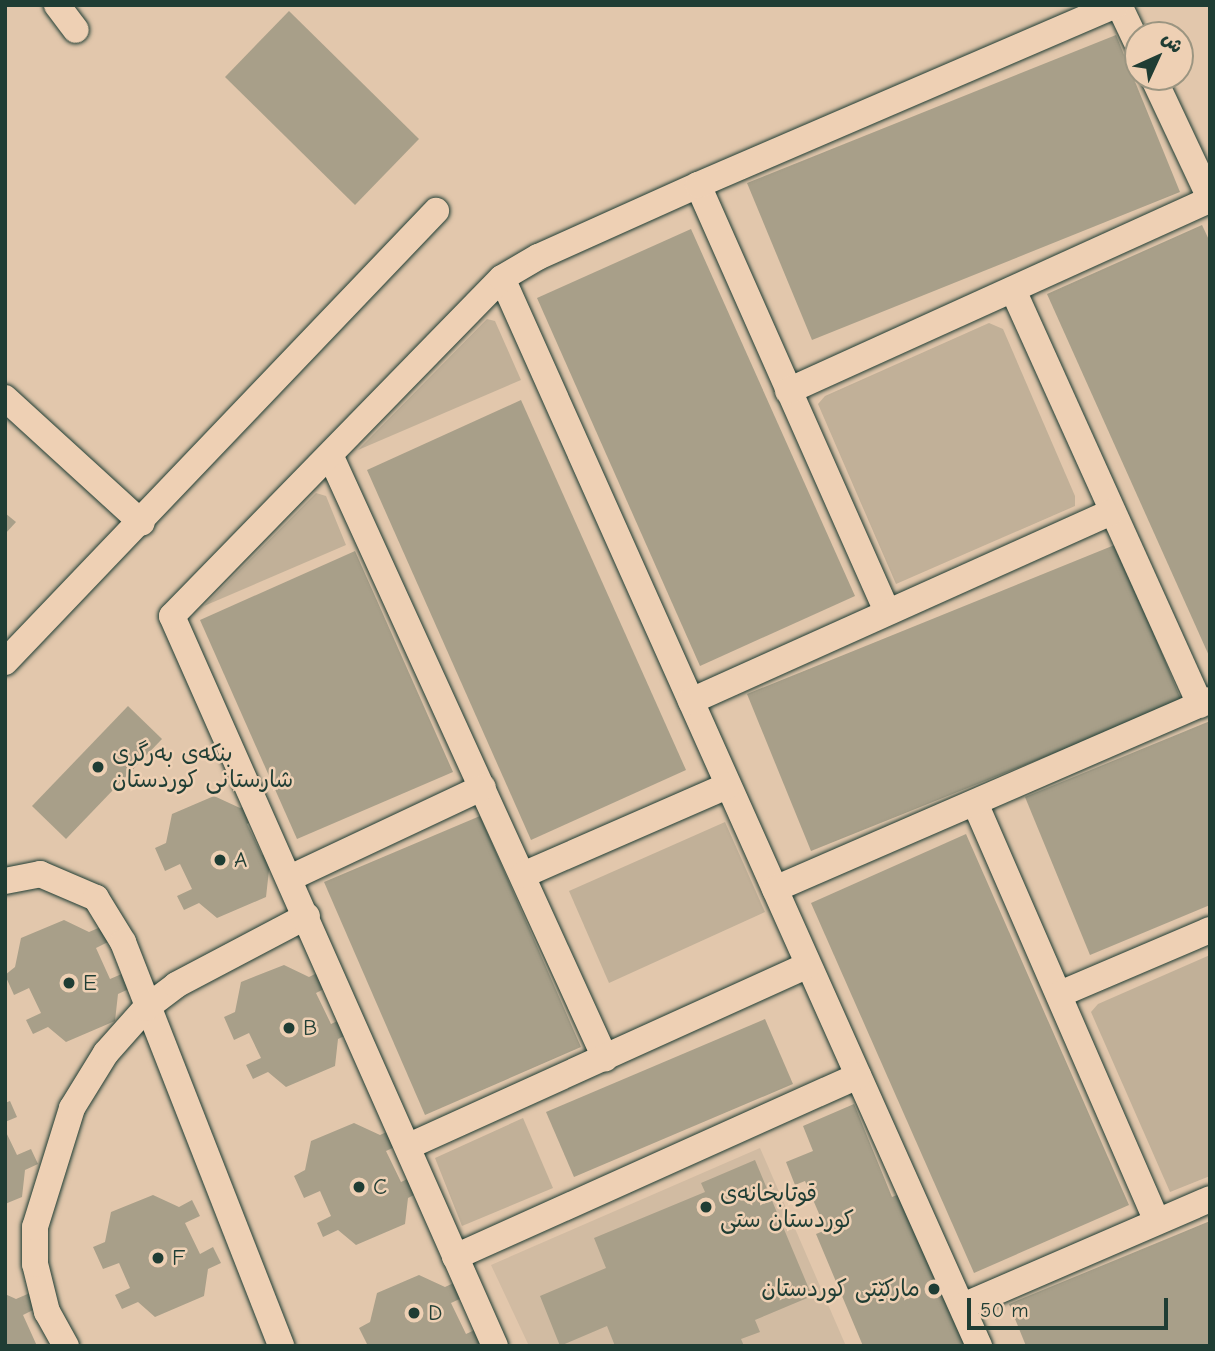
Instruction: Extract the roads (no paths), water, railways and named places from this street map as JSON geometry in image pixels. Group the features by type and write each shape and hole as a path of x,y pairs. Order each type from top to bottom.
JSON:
{"street":[{"path":"57,5 76,30"},
{"path":"495,1346 409,1146 172,616 331,457 502,278 538,257 698,185 1118,5 1126,21"},
{"path":"789,391 1210,199 1160,91"},
{"path":"698,185 887,611"},
{"path":"5,662 142,523 436,211"},
{"path":"502,278 979,1346"},
{"path":"775,888 1205,703 1111,512 1013,290"},
{"path":"5,398 142,523"},
{"path":"331,457 605,1058"},
{"path":"691,701 1111,512"},
{"path":"523,875 727,786"},
{"path":"290,878 483,788"},
{"path":"975,803 1157,1221"},
{"path":"5,881 40,874 96,898 123,942 146,1008 281,1346"},
{"path":"66,1346 47,1312 35,1264 35,1227 72,1108 106,1053 146,1008 186,979 307,916"},
{"path":"1060,994 1210,930"},
{"path":"409,1146 808,965"},
{"path":"455,1257 858,1076"},
{"path":"963,1306 1210,1199"}],"place":[{"name":"بنکەی بەرگری شارستانی کوردستان","path":"98,767"},
{"name":"A","path":"220,860"},
{"name":"E","path":"69,983"},
{"name":"B","path":"289,1028"},
{"name":"C","path":"359,1187"},
{"name":"قوتابخانەی کوردستان ستی","path":"706,1207"},
{"name":"F","path":"158,1258"},
{"name":"مارکێتی کوردستان","path":"934,1289"},
{"name":"D","path":"414,1313"}]}
